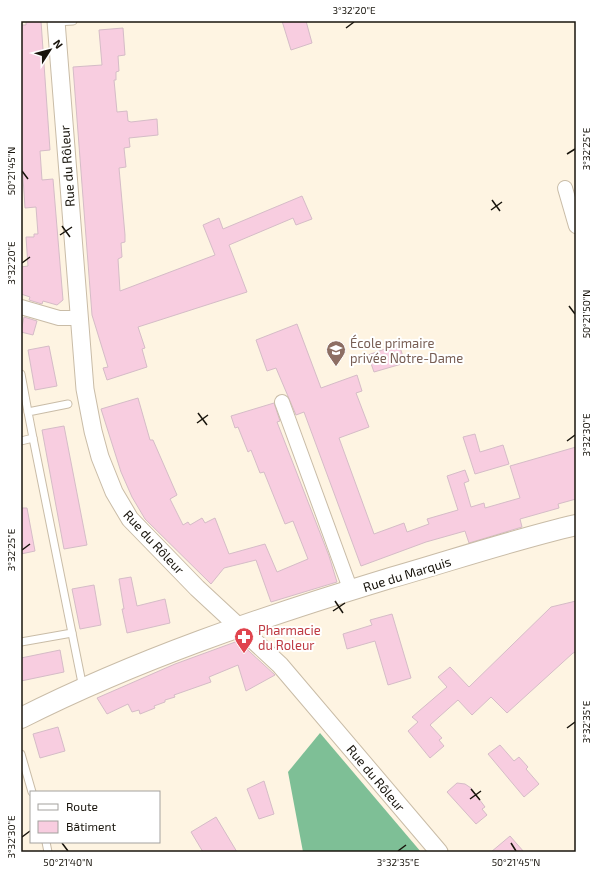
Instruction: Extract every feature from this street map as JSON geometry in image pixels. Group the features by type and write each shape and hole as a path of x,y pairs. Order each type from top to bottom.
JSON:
{"main road":[{"name":"Rue du Marquis","path":"21,718 83,688 151,659 240,627 496,546 576,525"}],"street":[{"name":"Rue du Rôleur","path":"56,22 84,377 90,416 100,457 118,501 144,534 280,665 439,852"},
{"path":"566,188 576,226"},
{"path":"21,307 59,318 79,318"},
{"path":"282,402 351,591"}],"lane":[{"path":"56,22 73,21"},
{"path":"21,374 83,688"},
{"path":"28,412 68,404"},
{"path":"21,441 33,438"},
{"path":"21,642 72,633"},
{"path":"21,754 32,791"}],"green space":[{"path":"320,733 421,852 303,852 288,772"}],"building":[{"path":"26,21 41,21 50,150 40,151 42,180 53,179 63,300 57,305 43,301 42,304 29,300 30,297 21,294 21,267 28,266 26,237 34,237 34,234 38,234 36,207 25,208 21,147 21,25 26,25"},
{"path":"282,21 306,21 312,43 291,50"},
{"path":"123,28 125,55 118,56 119,71 116,72 116,80 114,80 117,112 127,111 128,121 131,122 157,119 158,135 129,138 130,147 124,148 126,167 119,168 125,235 125,242 121,243 122,257 118,259 120,291 215,255 203,225 219,218 223,229 302,196 312,219 296,225 293,218 229,245 247,292 138,327 145,348 142,349 147,367 107,380 103,368 108,367 92,315 73,67 102,65 99,30"},
{"path":"24,317 37,321 33,335 21,332"},
{"path":"297,324 321,388 357,375 362,391 356,393 369,427 339,438 374,534 404,523 407,532 429,524 427,519 458,510 447,476 465,470 469,481 464,483 471,507 484,503 485,508 520,498 510,466 576,447 576,499 558,504 559,508 520,519 522,527 469,543 465,531 426,542 361,566 304,412 296,415 276,368 267,371 256,340"},
{"path":"399,344 405,363 374,372 368,355"},
{"path":"49,346 57,386 35,390 28,350"},
{"path":"138,398 150,440 153,440 177,495 170,499 183,525 188,522 190,525 202,518 205,523 215,518 229,554 265,544 277,572 308,559 293,521 285,524 264,472 260,473 251,450 248,452 238,427 235,428 231,416 274,403 280,421 277,422 329,556 337,582 271,602 256,560 224,568 211,584 145,519 132,497 121,472 101,409"},
{"path":"64,426 87,545 64,549 42,430"},
{"path":"475,434 480,452 503,445 509,464 475,474 463,437"},
{"path":"21,508 27,508 35,551 21,554"},
{"path":"131,577 137,606 165,599 170,623 127,633 122,609 124,609 119,579"},
{"path":"94,585 101,625 80,629 72,589"},
{"path":"576,601 576,652 573,653 507,713 491,697 472,715 458,700 430,725 442,738 439,740 444,746 430,758 408,731 418,722 412,717 447,687 438,677 450,667 469,687 551,607"},
{"path":"392,614 411,678 388,685 375,641 347,649 343,634 372,625 370,620"},
{"path":"238,641 275,675 246,691 238,665 209,677 211,682 174,695 175,697 165,700 165,702 154,706 155,708 140,714 139,710 132,712 128,704 107,714 97,698 175,664"},
{"path":"60,650 64,672 21,681 21,658"},
{"path":"58,727 65,751 40,758 33,734"},
{"path":"500,745 514,761 519,757 528,767 526,769 539,784 524,797 488,754"},
{"path":"264,781 274,814 259,819 247,789"},
{"path":"457,783 465,784 471,788 485,807 482,809 487,815 476,824 447,792"},
{"path":"216,817 237,852 203,852 191,832"},
{"path":"510,836 524,852 491,852"}],"place":[{"name":"École primaire privée Notre-Dame","path":"336,367"},
{"name":"Pharmacie du Roleur","path":"244,654"}]}
